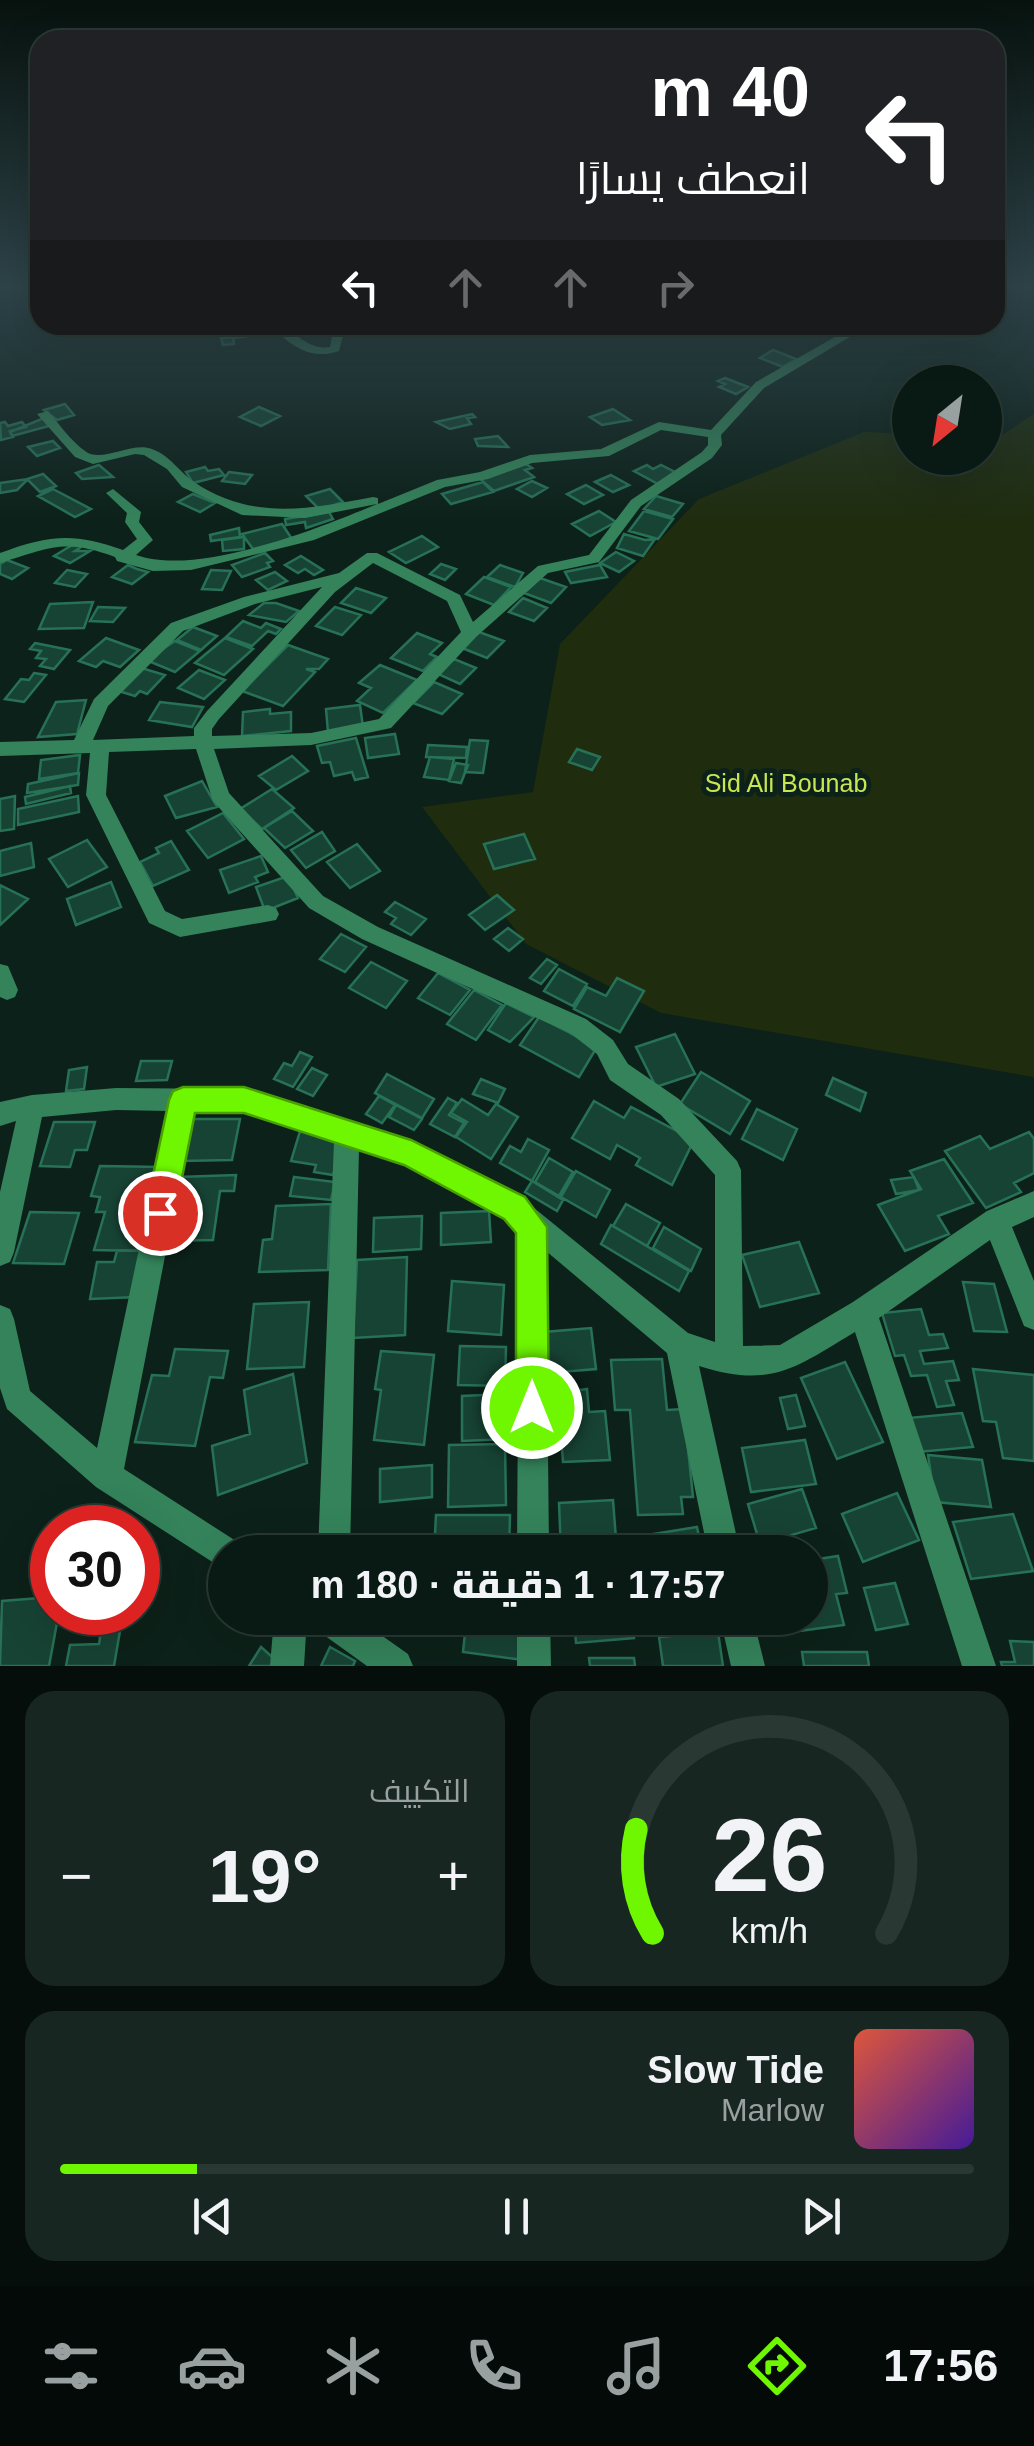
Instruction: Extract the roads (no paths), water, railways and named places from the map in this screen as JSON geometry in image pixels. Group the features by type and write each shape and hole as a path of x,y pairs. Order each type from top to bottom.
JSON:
{"street":[{"path":"0,750 311,739 385,724 470,633 543,569 594,559 636,504 706,455 715,445 714,434 760,385 793,366"},
{"path":"43,414 80,454 93,460 134,450 148,452 172,466 187,484 247,512 305,514 404,496 530,459 604,453 659,426 714,434"},
{"path":"113,493 134,512 132,522 144,540 144,545 122,558"},
{"path":"0,558 44,542 87,542 122,558 154,566 191,565 309,537 404,496"},
{"path":"470,633 454,598 372,556 340,578 203,728 203,742 220,796 316,902 370,933 578,1026 604,1047 619,1072 670,1108 728,1170 729,1361"},
{"path":"268,914 180,928 157,917 96,795 91,744 100,703 176,627 250,600 340,578"},
{"path":"0,1114 32,1106 116,1099 244,1100 411,1154 514,1208 532,1227 680,1346 729,1361 783,1359 863,1312 996,1220 1034,1204"},
{"path":"106,1476 183,1100"},
{"path":"0,1252 32,1106"},
{"path":"335,1535 347,1134"},
{"path":"996,1220 1034,1316"},
{"path":"532,1227 533,1535"},
{"path":"863,1312 979,1666"},
{"path":"0,1319 17,1399 106,1476 208,1541"},
{"path":"680,1346 720,1535"},
{"path":"287,1666 290,1635"},
{"path":"354,1635 396,1666"},
{"path":"534,1635 534,1666"},
{"path":"742,1635 748,1666"}],"park label":[{"name":"Sid Ali Bounab","path":"786,783"}]}
